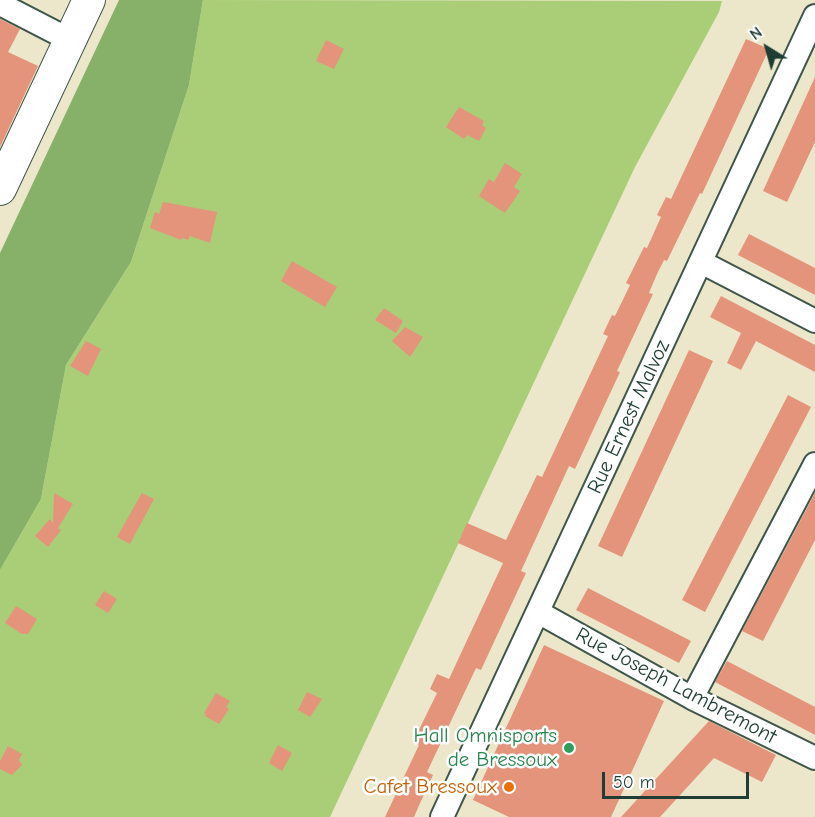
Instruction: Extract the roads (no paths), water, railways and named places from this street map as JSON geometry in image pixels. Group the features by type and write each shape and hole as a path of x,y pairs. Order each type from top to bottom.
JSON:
{"main road":[{"path":"0,189 89,0"}],"street":[{"path":"0,4 70,40"},
{"name":"Rue Ernest Malvoz","path":"442,817 815,16"},
{"path":"700,262 815,321"},
{"path":"692,698 815,464"},
{"name":"Rue Joseph Lambremont","path":"538,612 692,698 815,758"}],"place":[{"name":"Hall Omnisports de Bressoux","path":"569,748"},
{"name":"Cafet Bressoux","path":"509,787"}]}
